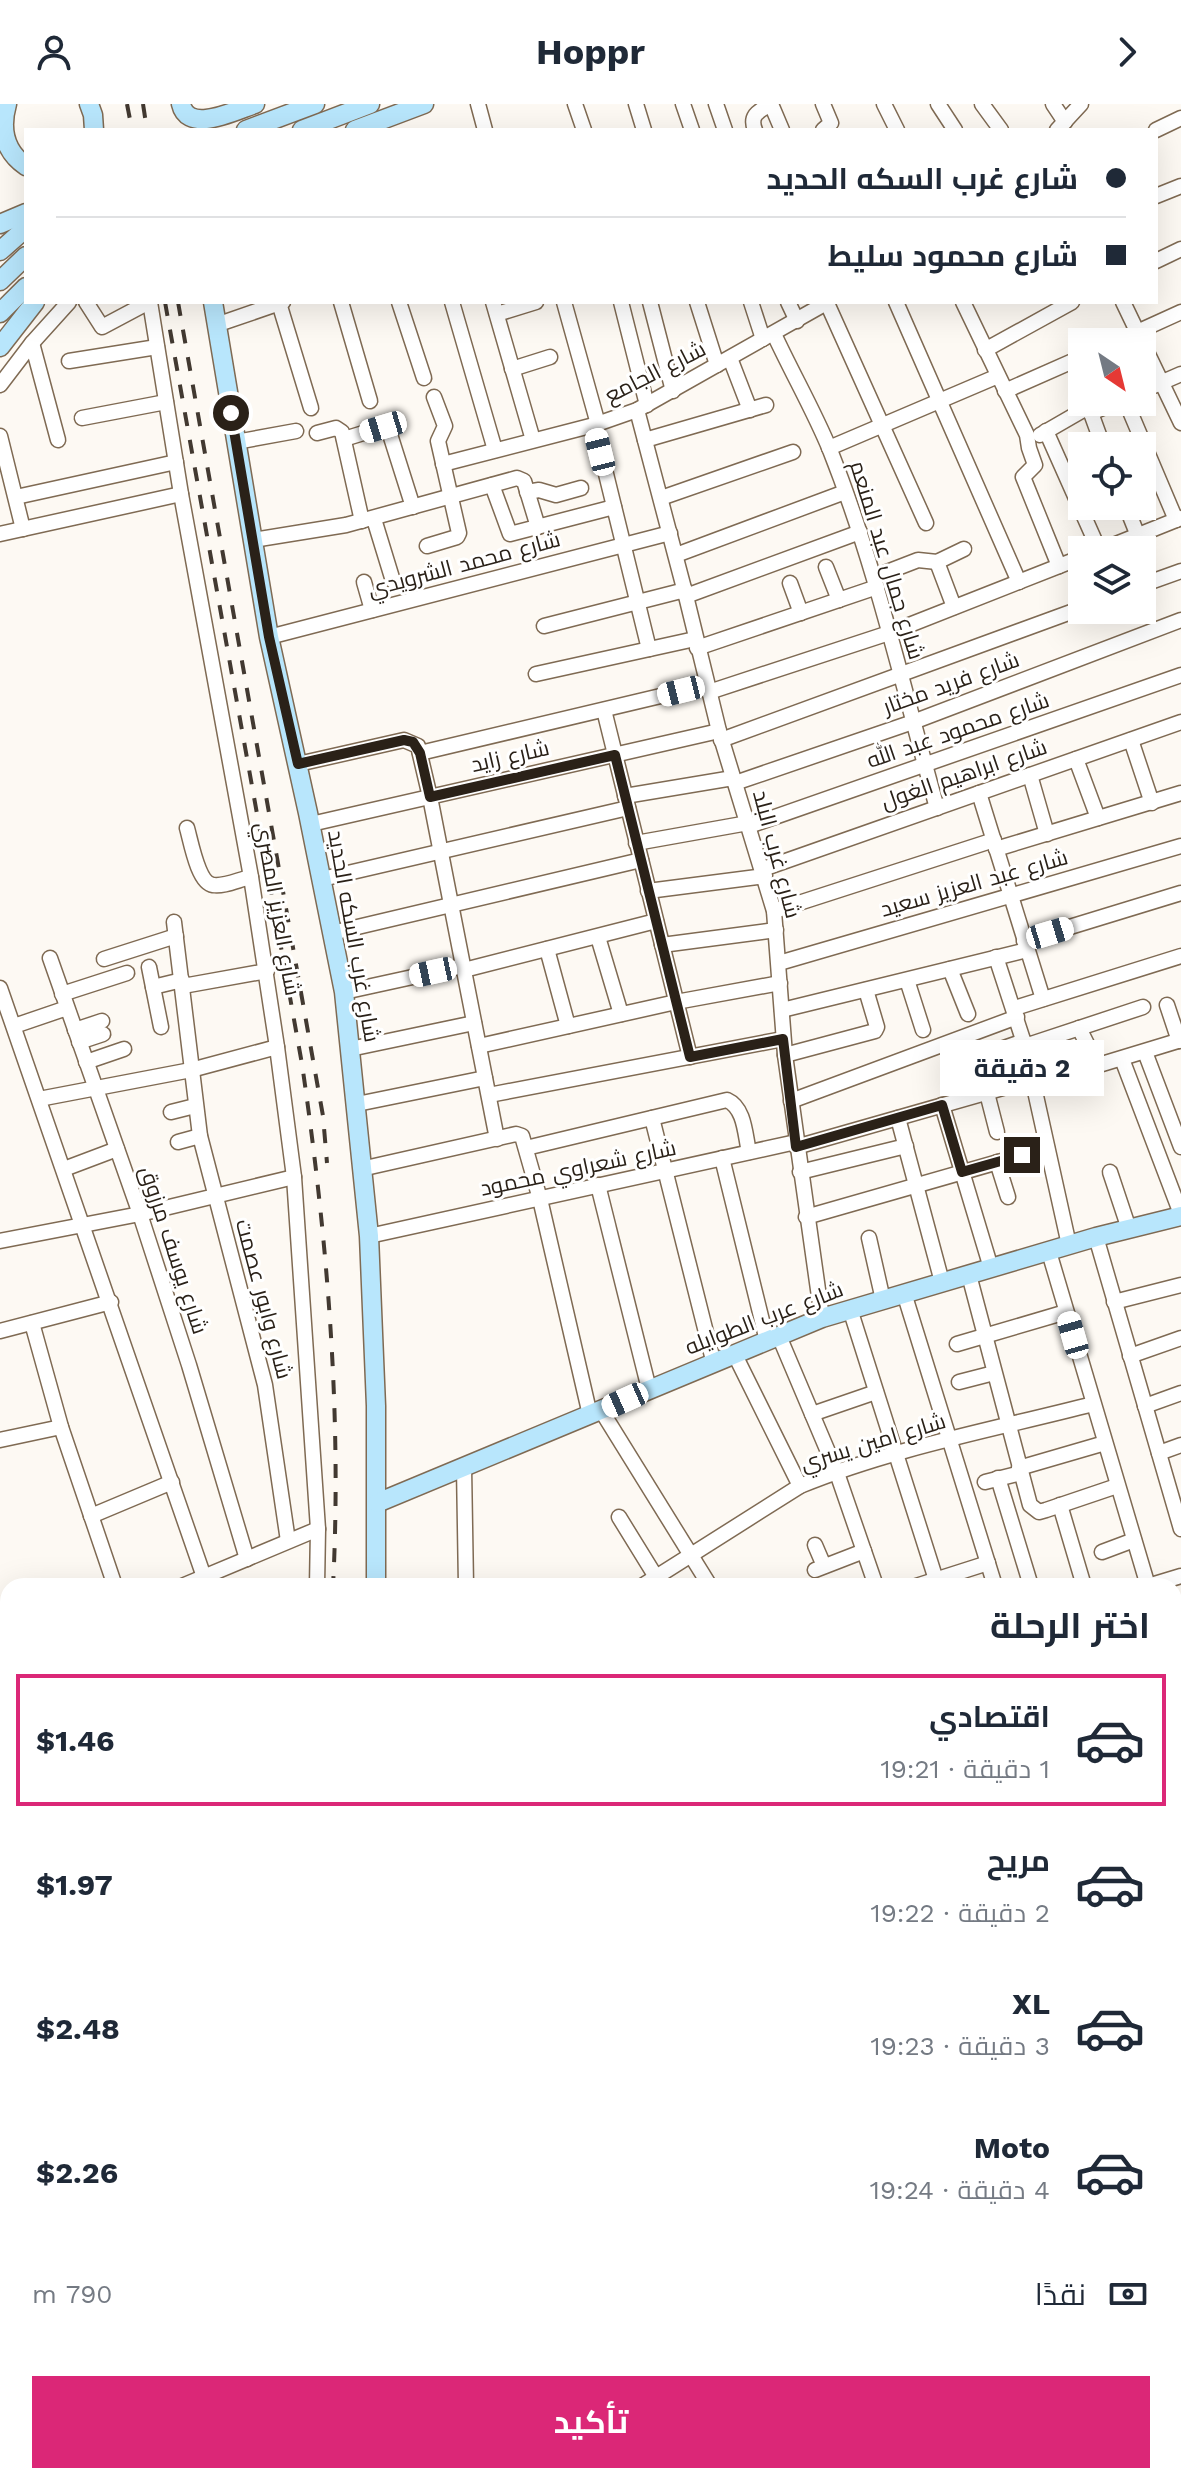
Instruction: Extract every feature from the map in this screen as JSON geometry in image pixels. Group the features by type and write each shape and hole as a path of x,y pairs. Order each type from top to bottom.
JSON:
{"street":[{"path":"7,104 2,117 1,137 10,152 24,164"},
{"path":"89,104 94,128"},
{"path":"182,107 194,118 206,120 255,104"},
{"path":"251,128 315,104"},
{"path":"307,128 370,104"},
{"path":"360,128 424,104"},
{"path":"478,104 484,128"},
{"path":"575,104 583,128"},
{"path":"636,104 643,128"},
{"path":"683,104 691,128"},
{"path":"716,104 724,128"},
{"path":"755,128 753,118 757,112 771,104 781,128"},
{"path":"823,104 831,123 825,128"},
{"path":"884,104 896,128"},
{"path":"938,104 954,128"},
{"path":"982,104 1000,128"},
{"path":"1053,104 1061,126 1081,104"},
{"path":"1158,129 1181,118"},
{"path":"1158,195 1181,186"},
{"path":"0,224 24,214"},
{"path":"0,251 24,230"},
{"path":"1158,260 1181,249"},
{"path":"0,281 24,258"},
{"path":"0,313 24,289"},
{"path":"0,347 33,304"},
{"path":"0,385 67,304"},
{"path":"87,304 102,327 145,304"},
{"name":"شارع العزيز المصري","path":"149,304 267,971 294,1177 318,1529 317,1578"},
{"name":"شارع غرب السكه الحديد","path":"213,304 269,637 311,824 344,992 369,1236 376,1406 376,1578"},
{"path":"216,325 278,304"},
{"path":"281,304 311,408"},
{"path":"342,304 370,401"},
{"path":"400,304 424,378"},
{"path":"453,304 495,450"},
{"path":"522,304 495,308 533,440"},
{"path":"565,304 649,649"},
{"name":"شارع غرب البلد","path":"621,304 642,408 645,440 686,593 696,643 720,736 774,911 783,1039 822,1318"},
{"path":"651,304 673,391"},
{"path":"698,304 750,410"},
{"name":"شارع جمال عبد المنعم","path":"752,304 829,448 860,532 937,808"},
{"path":"789,304 797,321"},
{"name":"شارع الجامع","path":"443,464 596,425 642,408 825,304"},
{"path":"829,304 926,523"},
{"path":"897,304 1019,582"},
{"path":"964,304 1029,441 1034,463 1023,477 1059,566"},
{"path":"985,350 1068,304"},
{"path":"1124,304 1137,328"},
{"path":"1146,328 1181,312"},
{"path":"32,343 58,440"},
{"path":"69,361 157,347"},
{"path":"512,369 550,357"},
{"path":"1005,391 1068,363"},
{"path":"1156,369 1181,423"},
{"path":"1156,385 1181,374"},
{"path":"829,448 998,376"},
{"path":"427,546 457,537 459,533 438,441 445,426 434,397"},
{"path":"82,418 166,402"},
{"path":"645,440 766,405"},
{"path":"1029,441 1073,416"},
{"path":"1132,416 1178,519 1138,536 1132,520"},
{"path":"344,439 387,427 413,507"},
{"path":"317,433 339,428 368,520 393,581"},
{"path":"236,442 296,431"},
{"path":"1046,431 1094,536"},
{"path":"0,436 23,529"},
{"path":"661,498 793,452"},
{"path":"16,497 176,462"},
{"path":"253,540 368,520 517,478 524,481 538,527"},
{"path":"492,485 508,533 512,534 614,507"},
{"path":"527,492 539,490 556,495 581,488"},
{"path":"676,555 845,492"},
{"path":"0,534 181,494"},
{"path":"544,626 686,593 860,532"},
{"name":"شارع محمد الشرويدي","path":"269,637 670,533"},
{"path":"536,674 649,649 696,643 801,613 839,600 918,560 937,562 964,549"},
{"path":"937,562 954,607"},
{"path":"420,753 708,689 889,633 1068,562"},
{"path":"826,567 839,600"},
{"path":"1156,580 1181,571"},
{"path":"364,582 372,610"},
{"path":"790,583 801,613"},
{"name":"شارع زايد","path":"311,824 615,755 720,736 900,676 1068,613"},
{"name":"شارع فريد مختار","path":"322,879 626,802 734,780 913,722 1181,620"},
{"name":"شارع محمود عبد الله","path":"636,843 748,824 1181,675"},
{"path":"604,710 690,1057"},
{"name":"شارع ابراهيم الغول","path":"764,872 1181,722"},
{"path":"298,764 404,740 413,742 420,753 497,1139"},
{"path":"1131,740 1152,803"},
{"path":"1076,759 1098,818"},
{"path":"1030,775 1047,834"},
{"path":"979,793 1043,999"},
{"path":"774,911 995,844 1047,834 1181,793"},
{"path":"187,828 200,874 208,884 215,886 251,877"},
{"name":"شارع عبد العزيز سعيد","path":"779,963 1181,846"},
{"path":"332,933 641,860"},
{"path":"648,891 764,872"},
{"path":"782,1010 996,957 1181,893"},
{"path":"344,992 464,968 656,921"},
{"name":"شارع وابور عصمت","path":"104,959 175,929 200,1136 265,1385 288,1541"},
{"path":"662,945 776,930"},
{"path":"598,937 621,1014"},
{"path":"547,949 568,1026"},
{"path":"791,1101 1016,1013 1043,999 1181,956"},
{"path":"996,957 1025,1044 1069,1245"},
{"name":"شارع يوسف مرزوق","path":"50,958 140,1214 247,1559"},
{"path":"149,967 161,1027"},
{"path":"950,969 968,1014"},
{"path":"153,987 267,971"},
{"path":"14,1026 127,973"},
{"path":"907,980 923,1030"},
{"path":"479,1046 676,1002 780,983"},
{"path":"0,988 204,1577 318,1529"},
{"path":"785,1055 875,1031 877,1027 866,990"},
{"path":"1079,1028 1099,1062 1106,1064 1180,1041 1167,1005"},
{"path":"995,1051 1143,1007"},
{"path":"350,1049 474,1023"},
{"path":"77,1036 103,1027"},
{"path":"489,1095 783,1039"},
{"path":"39,1099 191,1070 277,1047"},
{"path":"86,1062 124,1049"},
{"path":"1145,1052 1181,1147"},
{"path":"1122,1059 1181,1215"},
{"path":"357,1104 485,1078"},
{"name":"شارع شعراوي محمود","path":"369,1236 796,1144 1031,1080"},
{"path":"987,1093 997,1132"},
{"path":"526,1148 727,1100 734,1103 740,1112 749,1152"},
{"path":"942,1105 991,1268"},
{"path":"171,1112 195,1106"},
{"path":"652,1118 714,1364"},
{"path":"898,1118 942,1282"},
{"path":"361,1169 518,1134 522,1136 596,1413 705,1578"},
{"path":"178,1142 200,1136"},
{"path":"800,1172 906,1146"},
{"path":"806,1217 1047,1148"},
{"path":"64,1169 117,1149"},
{"path":"722,1158 773,1338 812,1414 837,1473 873,1578"},
{"path":"997,1162 1008,1197"},
{"path":"1110,1172 1129,1229"},
{"path":"1,1239 140,1214 294,1177"},
{"path":"598,1185 649,1389"},
{"name":"شارع عرب الطوايله","path":"377,1503 822,1318 1181,1215"},
{"path":"1096,1237 1159,1453 1178,1506 1181,1529"},
{"path":"869,1238 883,1300"},
{"path":"1049,1252 1146,1578"},
{"path":"969,1275 1030,1505 1039,1512 1117,1486"},
{"path":"1114,1302 1181,1285"},
{"path":"904,1293 993,1578"},
{"path":"0,1331 111,1302"},
{"path":"850,1309 935,1578"},
{"path":"957,1344 1066,1312"},
{"path":"32,1323 61,1427 112,1578"},
{"path":"1130,1356 1181,1338"},
{"path":"735,1355 800,1486"},
{"path":"959,1382 994,1373"},
{"path":"812,1414 876,1392"},
{"path":"1145,1406 1181,1393"},
{"name":"شارع امين يسري","path":"656,1577 800,1486 896,1455 1093,1404"},
{"path":"0,1440 61,1427"},
{"path":"1028,1578 992,1480 1105,1443"},
{"path":"1159,1453 1181,1445"},
{"path":"464,1467 466,1578"},
{"path":"91,1516 121,1496 172,1482"},
{"path":"1060,1505 1082,1578"},
{"path":"619,1517 656,1577"},
{"path":"1102,1552 1134,1540"},
{"path":"815,1545 820,1568 864,1551"},
{"path":"950,1578 988,1563"}],"railway":[{"path":"127,104 132,128"},
{"path":"143,104 147,128"},
{"path":"165,304 302,1064 311,1129 325,1259 334,1390 333,1578"},
{"path":"178,304 323,1116 327,1163"}],"route":[{"path":"231,413 269,637 298,764 404,740 413,742 418,746 430,797 615,755 690,1057 783,1039 796,1147 942,1105 962,1172 1022,1155"}]}
